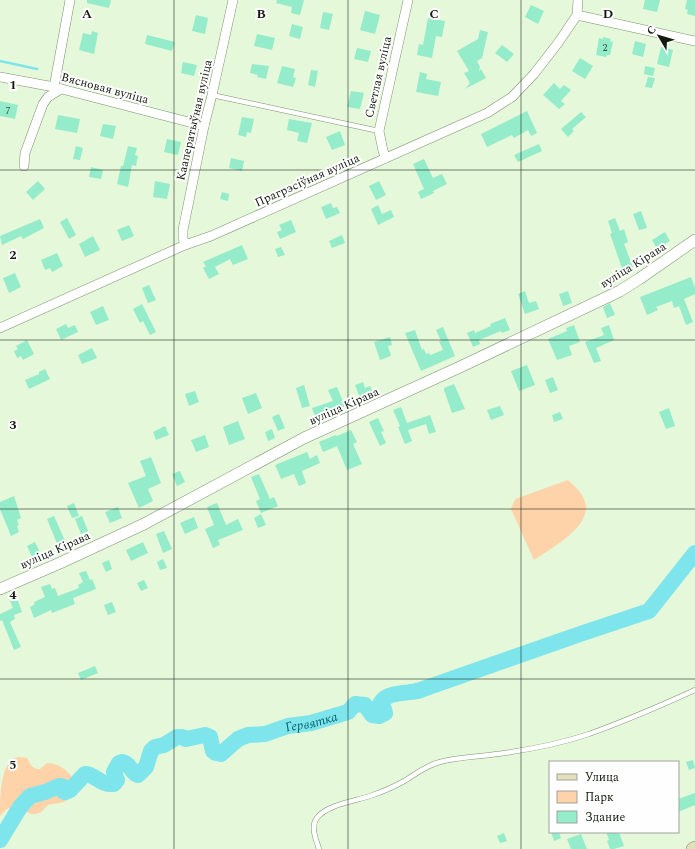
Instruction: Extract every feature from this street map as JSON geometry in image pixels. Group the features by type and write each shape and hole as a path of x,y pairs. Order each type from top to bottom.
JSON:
{"street":[{"path":"24,166 25,153 43,104 57,88 70,0"},
{"name":"Кааператыўная вуліца","path":"186,245 182,234 204,126 234,0"},
{"name":"Светлая вуліца","path":"386,158 379,132 408,0"},
{"path":"578,0 577,15 695,41"},
{"name":"Прагрэсіўная вуліца","path":"0,328 487,113 512,97 534,74 577,15"},
{"name":"Вясновая вуліца","path":"0,77 57,88 204,126"},
{"name":"вуліца Кірава","path":"0,589 144,524 304,438 460,367 620,291 695,240"}],"lane":[{"path":"212,95 379,132"},
{"path":"319,849 313,826 317,817 322,813 331,808 389,789 405,781 424,768 456,758 542,747 588,734 653,709 695,690"}],"green space":[{"path":"568,480 578,490 584,499 586,511 583,520 568,536 534,560 511,509 515,499"},
{"path":"18,757 27,758 32,766 37,769 40,769 47,763 54,764 67,771 72,777 74,783 75,789 72,795 64,802 48,805 37,814 11,808 7,809 0,816 0,799 4,772 12,760"}],"building":[{"path":"87,0 111,0 109,8 87,3"},
{"path":"277,0 304,0 300,15 291,13 292,7 276,3"},
{"path":"645,0 660,0 657,12 643,9"},
{"path":"687,0 695,0 695,16 687,14 688,10 685,9"},
{"path":"531,5 544,11 538,24 525,17"},
{"path":"365,11 380,15 375,34 360,30"},
{"path":"323,12 333,14 329,30 320,28"},
{"path":"196,15 208,18 205,34 192,31"},
{"path":"428,18 445,21 442,37 436,36 432,58 417,55 419,44 423,45"},
{"path":"292,24 303,27 300,39 289,36"},
{"path":"480,30 488,32 482,58 477,61 480,67 479,72 481,69 486,78 465,89 470,83 464,73 469,71 457,51 478,39"},
{"path":"92,31 98,33 94,54 79,50 83,33 91,35"},
{"path":"257,34 275,38 272,50 254,46"},
{"path":"147,35 175,42 172,51 145,44"},
{"path":"603,37 611,39 610,41 613,42 610,55 607,55 606,57 596,55 599,38 603,39"},
{"path":"635,41 646,44 643,57 632,54"},
{"path":"502,45 514,54 507,62 495,53"},
{"path":"661,47 673,50 669,67 657,64"},
{"path":"357,48 371,51 368,62 354,59"},
{"path":"580,58 593,66 585,79 572,71"},
{"path":"183,62 197,65 194,76 181,73"},
{"path":"252,64 269,66 266,79 257,77 258,75 250,73"},
{"path":"282,66 295,69 293,77 296,78 293,87 277,83"},
{"path":"645,66 655,68 653,76 644,74"},
{"path":"311,70 318,71 315,87 308,85"},
{"path":"420,72 427,74 426,79 441,82 438,96 416,92"},
{"path":"648,77 655,78 652,88 645,87"},
{"path":"554,83 560,89 564,85 571,90 561,101 565,104 559,109 543,95"},
{"path":"351,91 364,93 360,109 347,107"},
{"path":"0,101 18,105 15,119 0,116"},
{"path":"527,111 537,133 531,136 528,130 514,138 512,135 487,147 481,134"},
{"path":"581,112 586,117 572,129 574,131 568,137 561,129"},
{"path":"58,115 80,119 77,133 55,129"},
{"path":"242,117 254,119 251,133 247,132 246,137 238,135"},
{"path":"289,119 312,123 307,143 297,141 299,133 287,130"},
{"path":"103,124 116,126 113,139 100,136"},
{"path":"340,131 345,145 332,150 326,137"},
{"path":"167,139 181,142 178,155 164,152"},
{"path":"539,144 542,151 518,162 514,155"},
{"path":"76,146 83,148 80,160 73,159"},
{"path":"128,146 137,148 135,155 138,156 136,166 132,165 128,187 117,184"},
{"path":"231,158 244,161 242,171 229,168"},
{"path":"424,159 433,178 442,174 447,184 433,191 434,193 421,199 418,192 424,189 413,164"},
{"path":"91,167 103,170 101,179 89,177"},
{"path":"38,181 45,189 33,200 26,192"},
{"path":"155,181 170,184 167,199 153,197"},
{"path":"379,181 386,195 376,200 369,186"},
{"path":"222,192 229,194 228,201 220,199"},
{"path":"331,203 333,208 337,207 340,213 326,219 321,207"},
{"path":"378,205 382,214 391,210 394,217 378,225 371,209"},
{"path":"641,211 647,228 639,230 633,214"},
{"path":"67,218 76,235 69,239 60,222"},
{"path":"615,218 620,231 624,229 628,242 624,244 633,267 623,271 610,234 612,233 608,221"},
{"path":"40,219 44,228 23,239 21,236 2,245 0,236"},
{"path":"291,220 296,232 280,239 277,232 282,230 279,225"},
{"path":"129,225 134,236 122,241 117,230"},
{"path":"665,232 670,241 657,249 652,240"},
{"path":"342,235 345,243 332,248 329,241"},
{"path":"93,236 100,250 85,257 79,244"},
{"path":"242,245 248,259 233,265 230,259 215,267 219,274 209,279 203,268 206,266 203,262"},
{"path":"281,247 285,255 278,257 275,249"},
{"path":"57,253 63,266 52,272 50,268 45,270 41,260"},
{"path":"15,273 21,287 9,293 3,278"},
{"path":"691,277 695,288 695,294 684,299 693,322 686,325 679,306 674,308 672,301 656,307 658,310 647,315 640,297"},
{"path":"149,285 156,300 148,303 142,288"},
{"path":"525,291 529,303 536,301 539,309 525,314 518,294"},
{"path":"568,291 572,303 563,306 559,294"},
{"path":"610,303 615,315 607,318 603,307"},
{"path":"142,304 156,332 150,335 143,321 140,323 133,309"},
{"path":"103,306 109,320 96,325 90,312"},
{"path":"505,318 510,330 502,333 501,331 479,340 480,344 473,347 467,333 474,330 475,333 491,326 490,324"},
{"path":"66,324 68,328 75,325 78,332 61,340 56,329"},
{"path":"574,325 580,342 569,346 572,355 557,360 548,339 567,331 566,328"},
{"path":"609,325 614,340 596,348 601,361 594,363 585,342 604,335 601,328"},
{"path":"443,327 455,356 421,371 405,333 415,330 422,350 424,349 426,354 429,353 430,355 443,350 436,330"},
{"path":"390,337 392,345 388,346 391,356 380,360 374,342"},
{"path":"27,340 34,354 23,360 21,356 17,358 14,351 18,349 16,346"},
{"path":"92,348 97,358 82,364 78,355"},
{"path":"527,365 535,385 519,391 511,371"},
{"path":"45,369 50,379 29,389 25,380 39,374 39,372"},
{"path":"553,377 558,390 550,393 545,380"},
{"path":"363,382 365,388 370,386 374,395 361,400 355,385"},
{"path":"454,384 465,409 452,413 444,388"},
{"path":"304,385 310,406 302,408 296,388"},
{"path":"337,387 345,406 326,414 327,418 317,422 312,408 333,401 328,390"},
{"path":"195,391 199,402 189,406 185,394"},
{"path":"256,393 262,408 248,414 242,398"},
{"path":"500,406 504,415 491,420 487,410"},
{"path":"401,407 407,423 430,415 436,432 429,434 426,424 408,430 412,441 405,444 398,427 400,426 393,410"},
{"path":"669,408 675,426 666,429 659,412"},
{"path":"560,412 563,419 554,422 552,415"},
{"path":"279,414 285,428 278,431 272,417"},
{"path":"378,418 384,431 381,432 386,443 380,446 369,422"},
{"path":"238,421 245,439 229,445 223,427"},
{"path":"165,426 169,435 156,440 153,432"},
{"path":"272,429 275,438 268,441 265,432"},
{"path":"351,430 357,442 353,444 362,464 347,470 337,446 323,452 319,442"},
{"path":"205,435 209,447 196,452 191,440"},
{"path":"307,452 310,459 317,455 320,463 302,471 306,483 299,486 294,474 281,479 275,465"},
{"path":"151,457 161,483 148,489 153,501 139,508 128,483 146,476 140,461"},
{"path":"180,471 185,482 177,486 172,474"},
{"path":"259,474 270,499 274,497 278,506 261,513 256,501 260,499 251,477"},
{"path":"14,496 21,518 17,520 19,532 11,536 0,509 0,502"},
{"path":"74,503 79,516 72,518 67,506"},
{"path":"217,503 226,525 238,519 243,530 218,540 220,545 213,548 205,529 214,525 207,507"},
{"path":"118,507 122,518 110,523 105,512"},
{"path":"261,514 266,525 258,528 254,518"},
{"path":"54,516 66,543 58,546 47,519"},
{"path":"82,516 88,531 81,534 75,519"},
{"path":"194,517 198,528 185,534 180,523"},
{"path":"164,531 172,549 163,553 156,534"},
{"path":"35,542 41,555 33,559 27,546"},
{"path":"143,542 148,553 131,561 126,550"},
{"path":"163,559 167,568 160,570 157,562"},
{"path":"109,560 112,569 106,572 102,563"},
{"path":"86,571 90,580 92,579 96,589 73,598 75,604 52,613 51,610 34,618 30,607 35,604 34,602 45,597 41,587 50,584 52,589 55,588 58,596 79,588 78,585 83,582 79,573"},
{"path":"144,580 148,588 141,591 137,583"},
{"path":"15,593 22,612 14,615 15,619 10,622 21,647 14,650 2,620 0,621 0,614 13,608 8,596"},
{"path":"112,602 116,612 108,615 104,605"},
{"path":"95,666 98,673 81,680 78,673"},
{"path":"693,760 695,768 689,770 686,762"},
{"path":"695,793 695,805 679,812 679,799"},
{"path":"504,833 507,841 500,843 497,836"},
{"path":"551,833 559,833 561,838 554,841"},
{"path":"606,833 619,833 624,846 610,849 607,841 609,840"},
{"path":"581,834 587,849 571,849 567,839"}],"waterway":[{"path":"0,61 37,69"},
{"name":"Гервятка","path":"0,840 20,807 30,796 59,786 62,786 63,791 65,792 70,790 85,774 92,776 101,782 114,784 117,780 114,772 119,763 122,762 127,764 138,775 146,767 151,751 155,747 164,745 177,737 186,739 205,735 210,737 213,751 221,754 238,739 248,735 265,734 288,726 311,723 348,712 355,704 365,705 372,715 379,716 385,713 384,709 380,709 379,706 388,696 414,692 649,611 695,553"}]}
